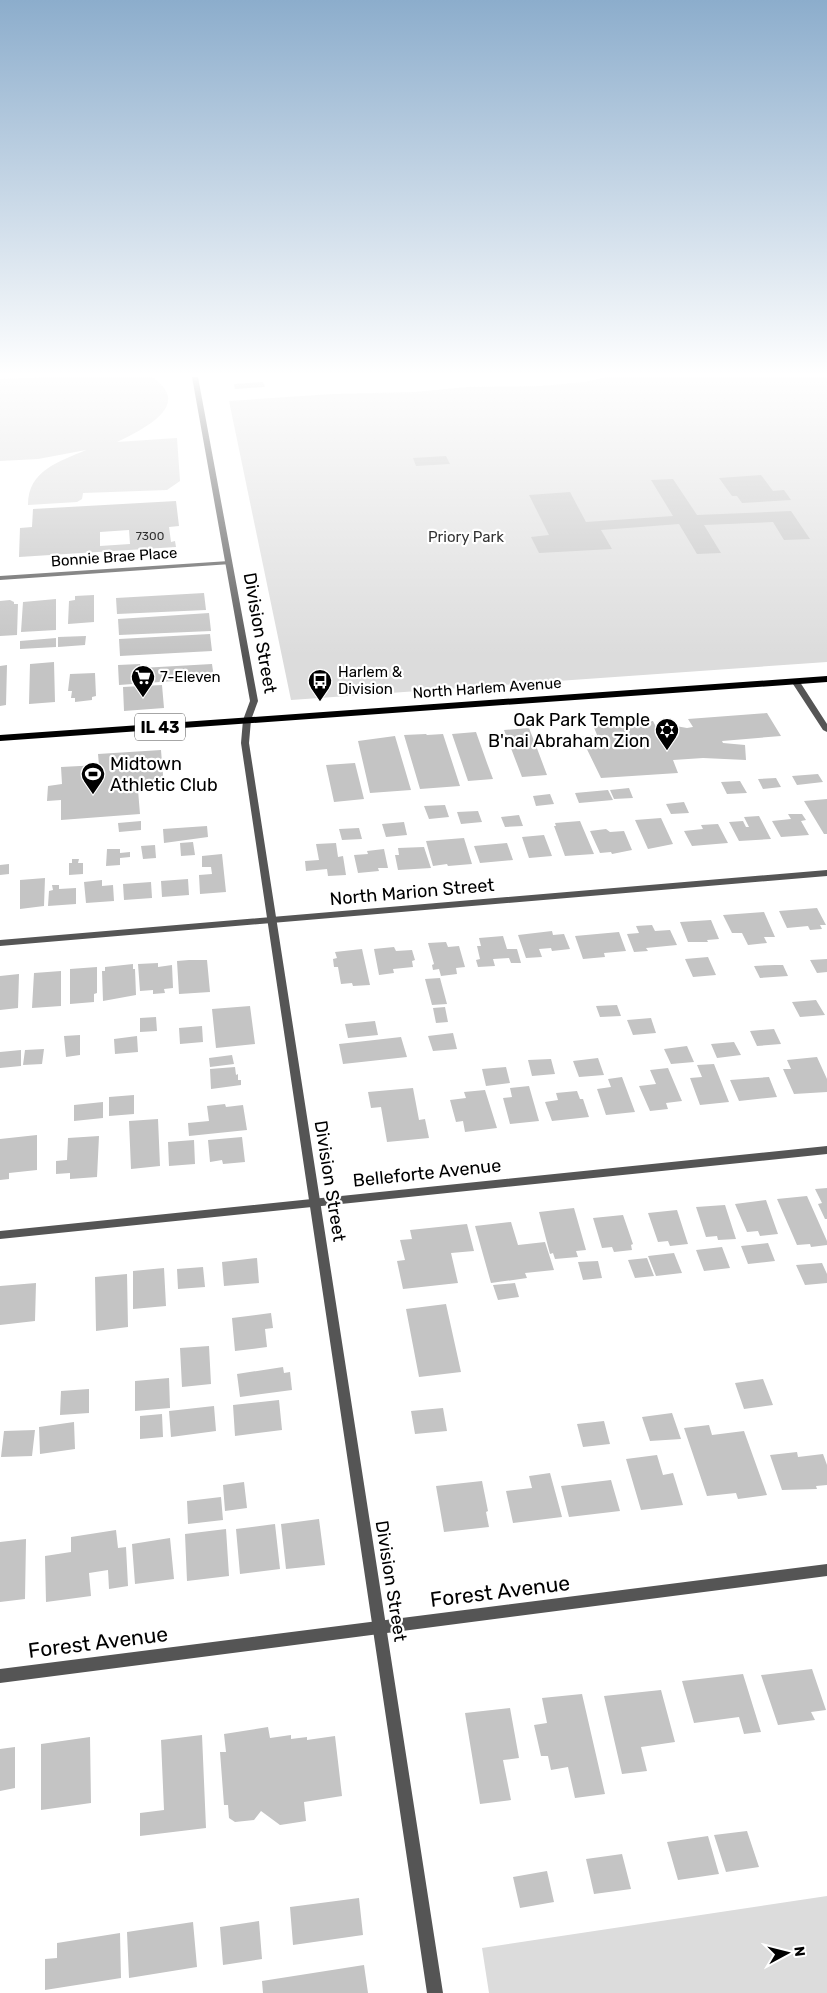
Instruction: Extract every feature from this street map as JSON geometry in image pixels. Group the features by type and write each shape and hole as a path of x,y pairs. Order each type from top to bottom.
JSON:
{"main road":[{"name":"North Harlem Avenue","path":"0,738 827,678"}],"street":[{"name":"Division Street","path":"212,470 254,702 248,720 245,743 435,1993"},
{"name":"Bonnie Brae Place","path":"0,578 229,563"},
{"path":"795,681 827,730"},
{"name":"North Marion Street","path":"0,943 827,873"},
{"name":"Belleforte Avenue","path":"0,1235 827,1150"},
{"name":"Forest Avenue","path":"0,1676 827,1570"}],"green space":[{"path":"46,470 179,470 180,481 167,490 83,493 82,499 77,502 28,505 29,493 39,475"},
{"name":"Priory Park","path":"243,470 827,470 827,662 291,700"},
{"path":"827,1896 827,1993 489,1993 482,1948"}],"building":[{"path":"761,475 773,491 784,490 791,500 742,503 737,496 732,496 719,478"},
{"path":"673,479 697,515 791,511 810,539 784,540 773,522 704,525 721,553 697,554 679,524 601,530 612,549 539,553 531,537 549,535 529,495 570,492 586,522 673,516 651,480"},
{"path":"176,501 179,526 169,527 171,542 175,541 176,547 19,557 20,528 32,527 33,509","holes":["129,530 130,544 100,546 100,532"]},
{"path":"204,593 206,610 117,614 116,598"},
{"path":"94,595 94,622 68,624 69,601 75,600 75,596"},
{"path":"56,599 56,630 21,632 23,602"},
{"path":"10,600 14,604 18,604 17,635 0,636 0,601"},
{"path":"209,613 211,631 119,635 118,619"},
{"path":"210,634 212,651 120,656 119,639"},
{"path":"86,636 85,645 58,647 58,637"},
{"path":"56,638 56,647 20,649 20,641"},
{"path":"54,662 55,702 29,704 30,664"},
{"path":"140,664 141,668 212,664 214,678 119,685 118,665"},
{"path":"7,665 6,705 0,706 0,666"},
{"path":"95,673 96,696 92,697 92,700 75,702 75,698 71,698 72,691 68,691 70,674"},
{"name":"7-Eleven","path":"162,685 164,708 124,711 123,687"},
{"name":"Oak Park Temple B'nai Abraham Zion","path":"767,713 781,736 722,741 723,743 745,745 746,760 703,758 673,760 678,773 601,778 581,737 597,735 593,725 621,721 653,721 657,729 670,725 687,728 693,727 688,719"},
{"path":"529,728 547,775 522,777 504,730"},
{"path":"476,732 493,779 468,781 452,734"},
{"path":"443,734 460,786 420,789 404,735"},
{"path":"395,736 411,790 370,793 358,741"},
{"name":"Midtown Athletic Club","path":"161,750 164,788 138,790 140,814 61,820 61,800 47,801 48,786 62,784 61,767 99,765 98,754"},
{"path":"355,763 364,799 334,802 326,765"},
{"path":"818,774 823,782 797,785 792,776"},
{"path":"776,778 781,787 763,789 758,779"},
{"path":"740,781 747,793 727,794 721,782"},
{"path":"629,788 633,798 614,799 610,790"},
{"path":"608,790 613,800 579,803 575,793"},
{"path":"550,794 554,804 536,806 533,796"},
{"path":"827,799 827,834 824,834 804,801"},
{"path":"684,802 689,813 671,814 666,804"},
{"path":"445,805 449,817 429,819 424,806"},
{"path":"478,811 482,822 461,824 457,812"},
{"path":"788,814 802,814 806,820 801,821 809,835 781,837 772,821 791,819"},
{"path":"519,815 523,826 505,827 501,817"},
{"path":"759,816 771,839 739,841 729,822 743,821 746,827 749,827 744,817"},
{"path":"661,818 673,844 648,849 635,820"},
{"path":"141,821 141,830 119,832 118,823"},
{"path":"580,821 594,854 565,856 554,826 556,826 555,823"},
{"path":"404,822 407,835 386,837 382,824"},
{"path":"718,824 728,843 692,846 684,831 703,829 701,825"},
{"path":"207,826 208,837 164,843 163,829"},
{"path":"359,828 362,839 342,840 339,829"},
{"path":"606,829 610,832 624,831 632,850 612,854 611,852 600,853 590,831"},
{"path":"544,835 552,856 529,858 522,837"},
{"path":"464,838 472,864 433,866 426,841"},
{"path":"193,842 195,855 181,856 180,843"},
{"path":"336,843 338,857 343,856 346,875 328,876 327,869 306,871 305,861 319,860 316,844"},
{"path":"507,843 513,860 480,863 474,846"},
{"path":"155,845 156,858 143,859 141,846"},
{"path":"424,847 431,868 398,870 395,855 399,855 398,848"},
{"path":"107,849 120,849 120,853 130,852 130,857 120,858 120,865 106,866"},
{"path":"384,849 388,868 378,868 379,871 358,873 354,855 368,854 367,851"},
{"path":"222,854 226,892 200,894 199,875 212,874 211,867 202,867 202,856"},
{"path":"72,859 79,859 78,863 83,863 83,874 69,875 69,863 72,863"},
{"path":"9,864 9,874 0,875 0,865"},
{"path":"45,878 44,906 20,909 20,880"},
{"path":"188,879 189,895 162,897 161,881"},
{"path":"102,880 102,886 113,885 114,901 86,903 84,882"},
{"path":"151,882 152,898 124,900 123,884"},
{"path":"52,885 59,885 59,889 76,888 76,904 48,906 49,891 53,890"},
{"path":"817,908 826,925 820,925 822,929 810,930 808,926 787,928 779,911"},
{"path":"764,912 775,937 764,937 767,943 748,945 742,933 732,933 723,915"},
{"path":"711,920 719,939 707,940 708,942 688,942 680,922"},
{"path":"652,925 655,931 670,930 677,945 646,948 648,951 634,952 627,934 639,933 636,926"},
{"path":"552,931 553,935 564,934 570,949 552,951 551,948 539,949 542,957 526,958 518,935"},
{"path":"619,932 626,951 604,953 605,957 583,959 575,936"},
{"path":"503,936 507,949 517,949 521,963 511,963 509,958 493,959 495,966 478,967 476,960 480,959 477,946 481,946 479,938"},
{"path":"446,942 448,947 459,946 465,967 456,968 457,974 441,976 439,969 433,970 432,965 434,964 428,943"},
{"path":"394,947 396,951 412,950 415,960 412,961 413,967 393,969 394,973 379,975 374,949"},
{"path":"362,949 370,985 353,986 352,983 341,984 338,967 334,967 333,959 337,958 335,952"},
{"path":"708,957 716,975 693,977 685,959"},
{"path":"827,959 827,972 817,973 810,960"},
{"path":"207,960 210,992 179,994 177,961"},
{"path":"158,963 158,967 172,965 173,988 164,989 165,993 153,994 153,990 140,991 138,964"},
{"path":"133,964 133,969 135,969 136,995 103,1001 102,971 105,971 105,967"},
{"path":"783,965 788,976 760,978 754,966"},
{"path":"97,967 97,993 94,994 94,1002 70,1004 70,969"},
{"path":"61,971 61,1006 32,1008 34,973"},
{"path":"19,974 18,1008 0,1010 0,976"},
{"path":"440,978 447,1004 432,1005 425,979"},
{"path":"816,1000 825,1015 800,1017 792,1002"},
{"path":"617,1005 621,1016 600,1017 596,1006"},
{"path":"250,1006 255,1044 216,1048 212,1009"},
{"path":"445,1007 448,1022 436,1023 433,1008"},
{"path":"156,1017 157,1031 140,1032 140,1018"},
{"path":"651,1018 656,1033 633,1035 627,1020"},
{"path":"375,1021 378,1035 348,1038 345,1024"},
{"path":"202,1026 203,1042 180,1044 179,1028"},
{"path":"774,1029 781,1044 757,1046 750,1031"},
{"path":"453,1033 457,1049 433,1051 428,1036"},
{"path":"80,1035 80,1055 66,1057 64,1036"},
{"path":"137,1036 138,1052 115,1054 114,1039"},
{"path":"401,1037 407,1057 343,1064 339,1044"},
{"path":"734,1042 741,1055 717,1058 711,1044"},
{"path":"687,1046 694,1062 671,1064 664,1049"},
{"path":"44,1049 42,1064 23,1065 25,1050"},
{"path":"21,1050 21,1066 0,1068 0,1052"},
{"path":"232,1055 234,1064 210,1067 209,1058"},
{"path":"817,1057 827,1079 827,1092 794,1094 783,1069 791,1069 787,1060"},
{"path":"598,1058 604,1075 579,1077 573,1061"},
{"path":"551,1059 555,1074 532,1076 528,1060"},
{"path":"714,1064 729,1102 700,1105 690,1078 702,1077 697,1065"},
{"path":"235,1067 238,1080 241,1080 241,1085 211,1089 210,1069"},
{"path":"506,1067 510,1083 486,1086 482,1069"},
{"path":"668,1068 682,1101 666,1103 668,1109 650,1111 639,1086 656,1084 650,1070"},
{"path":"622,1077 635,1112 606,1115 597,1089 611,1087 608,1079"},
{"path":"769,1077 777,1097 739,1101 730,1080"},
{"path":"529,1086 539,1121 510,1124 503,1098 512,1097 510,1088"},
{"path":"413,1088 419,1120 425,1119 429,1138 387,1142 381,1107 371,1108 368,1092"},
{"path":"485,1090 497,1128 465,1132 463,1121 456,1122 450,1100 466,1098 464,1092"},
{"path":"577,1091 580,1099 583,1099 589,1117 552,1121 545,1102 558,1100 556,1093"},
{"path":"134,1095 134,1114 109,1116 109,1097"},
{"path":"103,1102 103,1118 74,1121 74,1105"},
{"path":"225,1104 226,1107 243,1105 247,1130 189,1136 188,1123 209,1121 207,1106"},
{"path":"158,1119 160,1166 131,1169 129,1121"},
{"path":"37,1135 37,1170 9,1173 9,1179 0,1180 0,1139"},
{"path":"99,1136 97,1177 70,1179 70,1173 56,1174 56,1161 67,1160 68,1138"},
{"path":"242,1137 245,1162 223,1164 222,1160 210,1162 208,1140"},
{"path":"194,1140 195,1164 169,1166 168,1142"},
{"path":"827,1188 827,1219 825,1219 818,1204 822,1203 815,1189"},
{"path":"807,1196 827,1241 827,1245 811,1247 810,1244 797,1245 777,1199"},
{"path":"766,1200 778,1234 760,1236 758,1231 747,1232 735,1204"},
{"path":"725,1205 736,1239 718,1240 717,1236 706,1237 696,1207"},
{"path":"574,1208 586,1250 576,1251 578,1257 555,1259 553,1253 550,1254 539,1212"},
{"path":"677,1210 688,1244 670,1246 668,1241 658,1242 648,1213"},
{"path":"623,1215 633,1244 631,1245 632,1250 614,1252 612,1247 602,1248 593,1218"},
{"path":"511,1222 518,1245 545,1242 554,1270 525,1273 527,1278 491,1283 475,1226"},
{"path":"467,1224 474,1251 451,1253 458,1283 403,1289 397,1261 405,1260 400,1240 412,1239 410,1230"},
{"path":"768,1243 775,1261 748,1264 741,1246"},
{"path":"722,1247 730,1268 704,1271 696,1250"},
{"path":"674,1253 682,1273 656,1276 648,1256"},
{"path":"257,1258 259,1283 224,1286 222,1262"},
{"path":"647,1258 654,1276 635,1278 628,1260"},
{"path":"598,1261 602,1278 583,1280 578,1262"},
{"path":"822,1263 827,1274 827,1283 805,1285 796,1265"},
{"path":"203,1267 205,1287 178,1289 177,1269"},
{"path":"164,1268 166,1306 133,1309 133,1271"},
{"path":"127,1274 128,1327 96,1331 95,1277"},
{"path":"36,1283 35,1321 0,1325 0,1286"},
{"path":"515,1283 519,1297 498,1300 493,1285"},
{"path":"446,1304 461,1372 419,1377 406,1309"},
{"path":"271,1313 273,1328 265,1329 267,1347 235,1351 232,1318"},
{"path":"209,1346 211,1384 182,1387 180,1348"},
{"path":"283,1367 284,1373 290,1372 292,1390 240,1397 237,1374"},
{"path":"169,1378 170,1408 135,1411 135,1381"},
{"path":"763,1379 773,1405 744,1409 735,1383"},
{"path":"89,1389 89,1413 60,1415 61,1391"},
{"path":"279,1400 282,1430 235,1436 233,1405"},
{"path":"214,1406 216,1431 171,1437 169,1411"},
{"path":"443,1408 447,1431 415,1434 411,1411"},
{"path":"672,1413 681,1439 650,1441 642,1417"},
{"path":"162,1414 163,1437 140,1439 140,1416"},
{"path":"604,1421 610,1444 583,1447 577,1424"},
{"path":"74,1422 75,1449 40,1454 39,1427"},
{"path":"709,1425 712,1435 744,1431 767,1495 738,1499 736,1493 707,1496 684,1428"},
{"path":"35,1430 32,1456 1,1457 4,1431"},
{"path":"797,1452 798,1457 823,1454 827,1465 827,1485 816,1486 817,1489 782,1490 770,1455"},
{"path":"657,1455 663,1475 673,1473 683,1505 641,1510 626,1459"},
{"path":"550,1473 562,1517 513,1523 506,1491 532,1488 529,1476"},
{"path":"611,1480 620,1511 569,1517 561,1486"},
{"path":"482,1481 489,1527 444,1532 436,1486"},
{"path":"244,1482 247,1508 225,1511 223,1485"},
{"path":"221,1497 223,1520 188,1524 187,1501"},
{"path":"319,1519 325,1565 286,1569 281,1524"},
{"path":"275,1524 280,1569 240,1574 236,1529"},
{"path":"226,1529 229,1576 187,1581 185,1534"},
{"path":"116,1530 118,1548 126,1547 128,1586 109,1589 108,1570 89,1573 91,1596 46,1602 45,1556 71,1552 71,1537"},
{"path":"170,1538 174,1579 135,1584 132,1544"},
{"path":"26,1539 25,1599 0,1602 0,1542"},
{"path":"812,1669 826,1710 811,1712 815,1720 778,1725 761,1675"},
{"path":"743,1674 761,1732 744,1734 739,1717 694,1723 682,1681"},
{"path":"661,1690 675,1742 641,1747 647,1771 622,1774 604,1696"},
{"path":"582,1694 605,1794 575,1798 568,1767 551,1770 548,1756 541,1756 534,1725 547,1723 542,1698"},
{"path":"510,1708 519,1758 503,1760 511,1800 480,1804 465,1713"},
{"path":"268,1727 270,1738 291,1735 291,1739 307,1737 307,1740 335,1736 342,1796 304,1802 306,1821 280,1825 261,1811 254,1820 235,1822 229,1818 228,1805 224,1805 220,1752 226,1752 224,1734"},
{"path":"202,1735 206,1828 140,1836 140,1813 164,1810 161,1740"},
{"path":"90,1737 91,1803 41,1810 41,1744"},
{"path":"15,1747 15,1788 0,1791 0,1749"},
{"path":"747,1831 759,1867 726,1872 714,1835"},
{"path":"708,1836 719,1874 678,1880 667,1842"},
{"path":"622,1854 631,1889 594,1894 586,1859"},
{"path":"547,1871 554,1902 520,1908 513,1877"},
{"path":"359,1898 363,1935 293,1945 290,1907"},
{"path":"259,1921 262,1959 223,1965 220,1927"},
{"path":"193,1922 197,1967 129,1978 127,1932"},
{"path":"120,1933 121,1978 45,1990 45,1959 57,1958 57,1943"},
{"path":"364,1965 368,1993 263,1993 262,1981"}],"place":[{"name":"7-Eleven","path":"143,698"},
{"name":"Harlem & Division","path":"320,702"},
{"name":"Oak Park Temple B'nai Abraham Zion","path":"667,751"},
{"name":"Midtown Athletic Club","path":"93,795"}]}
